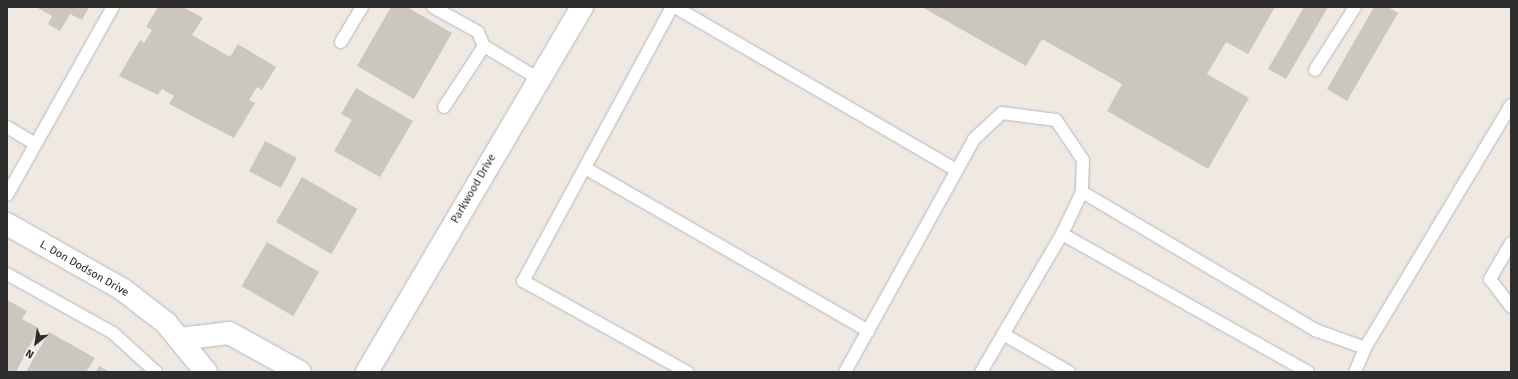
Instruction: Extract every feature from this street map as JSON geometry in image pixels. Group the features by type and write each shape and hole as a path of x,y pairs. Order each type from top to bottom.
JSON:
{"street":[{"name":"Parkwood Drive","path":"367,372 582,7"},
{"name":"L. Don Dodson Drive","path":"7,224 122,289 166,323 206,372"},
{"path":"179,339 229,333 300,372"}],"lane":[{"path":"7,195 113,7"},
{"path":"341,42 362,7"},
{"path":"433,7 478,32 484,46 539,79"},
{"path":"687,372 523,281 674,7 956,170"},
{"path":"1315,70 1355,7"},
{"path":"444,107 484,46"},
{"path":"1355,372 1365,348 1511,105"},
{"path":"845,372 974,139 1002,113 1056,120 1082,160 1082,192 1062,234 981,372"},
{"path":"7,127 35,144"},
{"path":"584,168 868,331"},
{"path":"1082,192 1315,330 1365,348"},
{"path":"1062,234 1308,372"},
{"path":"1511,243 1490,279 1511,307"},
{"path":"7,274 113,333 156,372"},
{"path":"1002,334 1069,372"}],"building":[{"path":"36,7 89,7 82,20 70,14 60,31 48,24 52,16"},
{"path":"158,7 183,7 203,18 192,35 230,57 238,44 276,67 262,90 257,87 249,100 255,103 234,138 169,104 174,96 162,89 158,95 119,76 140,40 144,43 152,30 146,27"},
{"path":"391,7 407,7 452,33 414,99 357,66"},
{"path":"922,7 1275,7 1248,54 1226,42 1207,74 1249,98 1208,169 1107,111 1122,84 1042,39 1026,66"},
{"path":"1304,7 1328,7 1286,79 1268,69"},
{"path":"1374,7 1388,7 1398,13 1347,101 1327,89"},
{"path":"356,88 413,121 380,177 334,151 352,120 341,114"},
{"path":"265,141 297,158 281,188 249,171"},
{"path":"302,177 357,209 331,254 276,222"},
{"path":"267,242 319,272 293,316 242,286"},
{"path":"7,300 27,311 22,319 39,328 16,372 7,372"},
{"path":"49,332 95,358 86,372 26,372"},
{"path":"99,366 110,372 96,372"}]}
